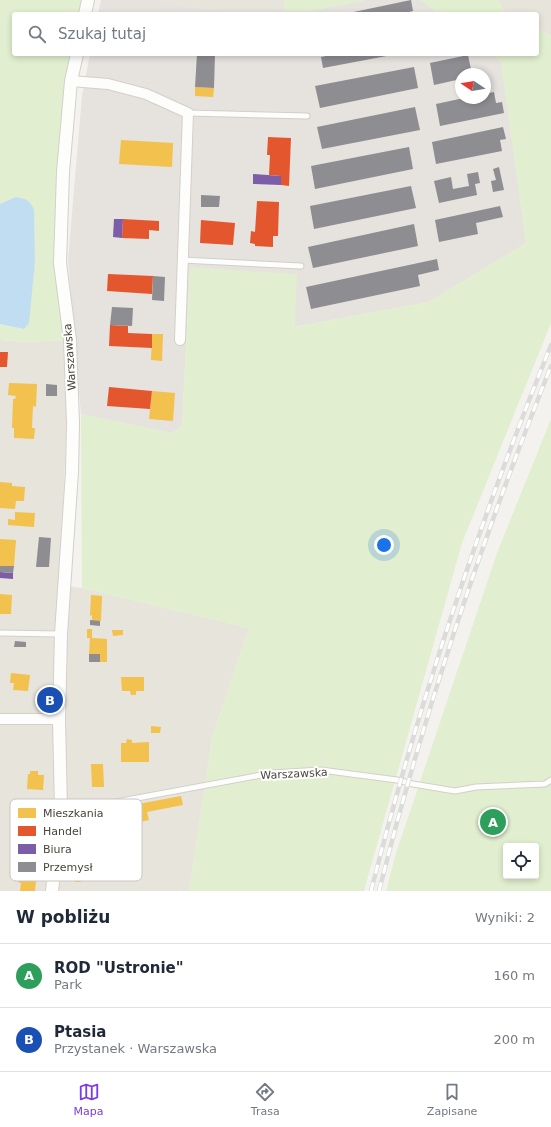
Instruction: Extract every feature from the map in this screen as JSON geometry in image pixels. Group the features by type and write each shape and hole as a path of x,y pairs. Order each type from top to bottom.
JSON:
{"street":[{"path":"85,12 88,0"},
{"name":"Warszawska","path":"61,799 59,719 61,634 72,472 73,423 70,340 60,264 63,172 71,81 77,56"},
{"path":"71,81 108,84 139,92 188,113 180,340"},
{"path":"0,719 59,719"},
{"name":"Warszawska","path":"52,891 53,881"}],"lane":[{"path":"188,113 307,116"},
{"path":"182,260 301,266"},
{"path":"0,633 61,634"},
{"name":"Warszawska","path":"132,799 272,773 321,770 397,780 455,791 476,787 545,784 551,780"}],"shaded area":[{"path":"101,0 156,0 197,8 309,11 365,0 421,0 436,12 98,12"},
{"path":"156,0 285,0 284,11 197,8"},
{"path":"498,0 551,0 551,35 539,31 539,12 504,12"},
{"path":"90,56 494,56 501,61 526,243 429,302 294,327 190,267 182,426 172,433 81,414 68,260 82,96"},
{"path":"0,340 30,342 70,340 60,585 82,588 249,628 212,738 189,891 0,891"}],"green space":[{"path":"0,0 82,0 79,12 12,12 12,56 75,56 69,98 63,98 58,161 60,263 70,340 30,342 0,340 0,324 24,329 28,323 35,261 34,210 16,197 0,204"},
{"path":"285,0 365,0 309,11 284,11"},
{"path":"421,0 498,0 504,12 436,12"},
{"path":"539,31 551,35 551,323 462,543 364,891 189,891 212,738 249,628 82,588 81,414 172,433 182,426 190,267 297,274 295,327 429,302 526,243 501,62 494,56 539,56"},
{"path":"551,419 551,891 386,891 396,853 497,553"}],"water":[{"path":"16,197 27,200 34,210 35,261 29,323 24,329 0,324 0,204"}],"building: Mieszkania":[{"path":"195,87 214,88 213,97 195,96"},
{"path":"121,140 173,143 172,167 119,164"},
{"path":"152,334 163,334 162,361 151,360"},
{"path":"9,383 37,384 36,407 33,406 32,428 35,428 34,439 14,438 14,428 12,428 13,399 15,399 16,396 8,395"},
{"path":"152,391 175,393 173,421 149,419"},
{"path":"0,482 12,483 12,486 25,487 24,501 16,501 15,509 0,508"},
{"path":"15,512 35,513 34,527 8,525 8,519 15,520"},
{"path":"0,539 16,540 14,566 0,566"},
{"path":"0,594 12,595 11,614 0,614"},
{"path":"91,595 102,596 101,621 92,621 92,615 90,616"},
{"path":"87,629 92,629 92,638 107,639 107,662 100,662 100,654 89,654 90,638 87,638"},
{"path":"112,630 123,630 123,635 113,636"},
{"path":"11,673 30,675 28,691 13,690 14,683 10,683"},
{"path":"121,677 144,677 144,691 136,691 136,695 131,695 130,691 122,691"},
{"path":"151,726 161,727 160,733 151,733"},
{"path":"127,739 132,740 132,743 149,742 149,762 121,762 121,743 126,743"},
{"path":"91,764 103,764 104,787 92,787"},
{"path":"30,771 38,771 38,775 44,775 43,790 27,789 28,774 30,774"},
{"path":"181,796 183,805 147,812 149,820 142,821 142,803"},
{"path":"36,881 35,891 20,891 21,883 18,882"}],"building: Handel":[{"path":"268,137 291,138 289,186 281,185 281,176 269,175 270,155 267,155"},
{"path":"257,201 279,202 278,236 273,236 273,247 255,246 255,244 250,243 251,231 255,232"},
{"path":"123,219 159,221 159,231 149,230 149,239 122,238"},
{"path":"201,220 235,223 233,245 200,243"},
{"path":"108,274 153,276 152,294 107,291"},
{"path":"110,325 128,326 128,333 152,334 152,348 109,346"},
{"path":"0,352 8,352 7,367 0,367"},
{"path":"109,387 152,391 150,409 107,406"}],"building: Biura":[{"path":"253,174 281,176 281,185 253,184"},
{"path":"114,219 123,219 122,238 113,237"},
{"path":"0,572 13,573 13,579 0,578"}],"building: Przemysł":[{"path":"411,0 413,11 409,12 354,12"},
{"path":"197,56 215,56 214,88 195,87"},
{"path":"326,56 387,56 323,68 321,57"},
{"path":"468,56 471,68 455,68 455,80 434,85 430,63"},
{"path":"414,67 418,88 320,108 315,86"},
{"path":"494,92 496,103 502,102 504,113 440,126 436,104 455,100 455,104 491,104 491,93"},
{"path":"415,107 420,130 322,149 317,127"},
{"path":"503,127 506,139 500,140 502,151 436,164 432,142"},
{"path":"409,147 413,169 315,189 311,166"},
{"path":"499,167 504,190 493,192 491,181 496,180 493,169"},
{"path":"478,172 480,183 475,184 477,195 439,203 434,181 451,177 453,189 469,186 467,174"},
{"path":"411,186 416,208 314,229 310,206"},
{"path":"201,195 220,196 219,207 201,207"},
{"path":"500,206 503,217 476,223 478,234 439,242 435,220"},
{"path":"414,224 418,246 313,268 308,247"},
{"path":"437,259 439,270 418,275 420,286 311,309 306,287"},
{"path":"153,276 165,277 164,301 152,300"},
{"path":"112,307 133,308 132,326 110,325"},
{"path":"46,384 57,385 57,396 46,396"},
{"path":"39,537 51,538 49,567 36,567"},
{"path":"0,566 14,566 13,573 0,572"},
{"path":"90,620 100,621 100,626 90,625"},
{"path":"15,641 26,642 26,647 14,647"},
{"path":"89,654 100,654 100,662 89,662"}],"railway":[{"path":"371,891 409,752 452,615 499,479 551,345"},
{"path":"379,891 415,758 456,626 502,495 551,366"}],"place":[{"name":"Ptasia","path":"50,700"},
{"name":"ROD \"Ustronie\"","path":"493,822"}]}
